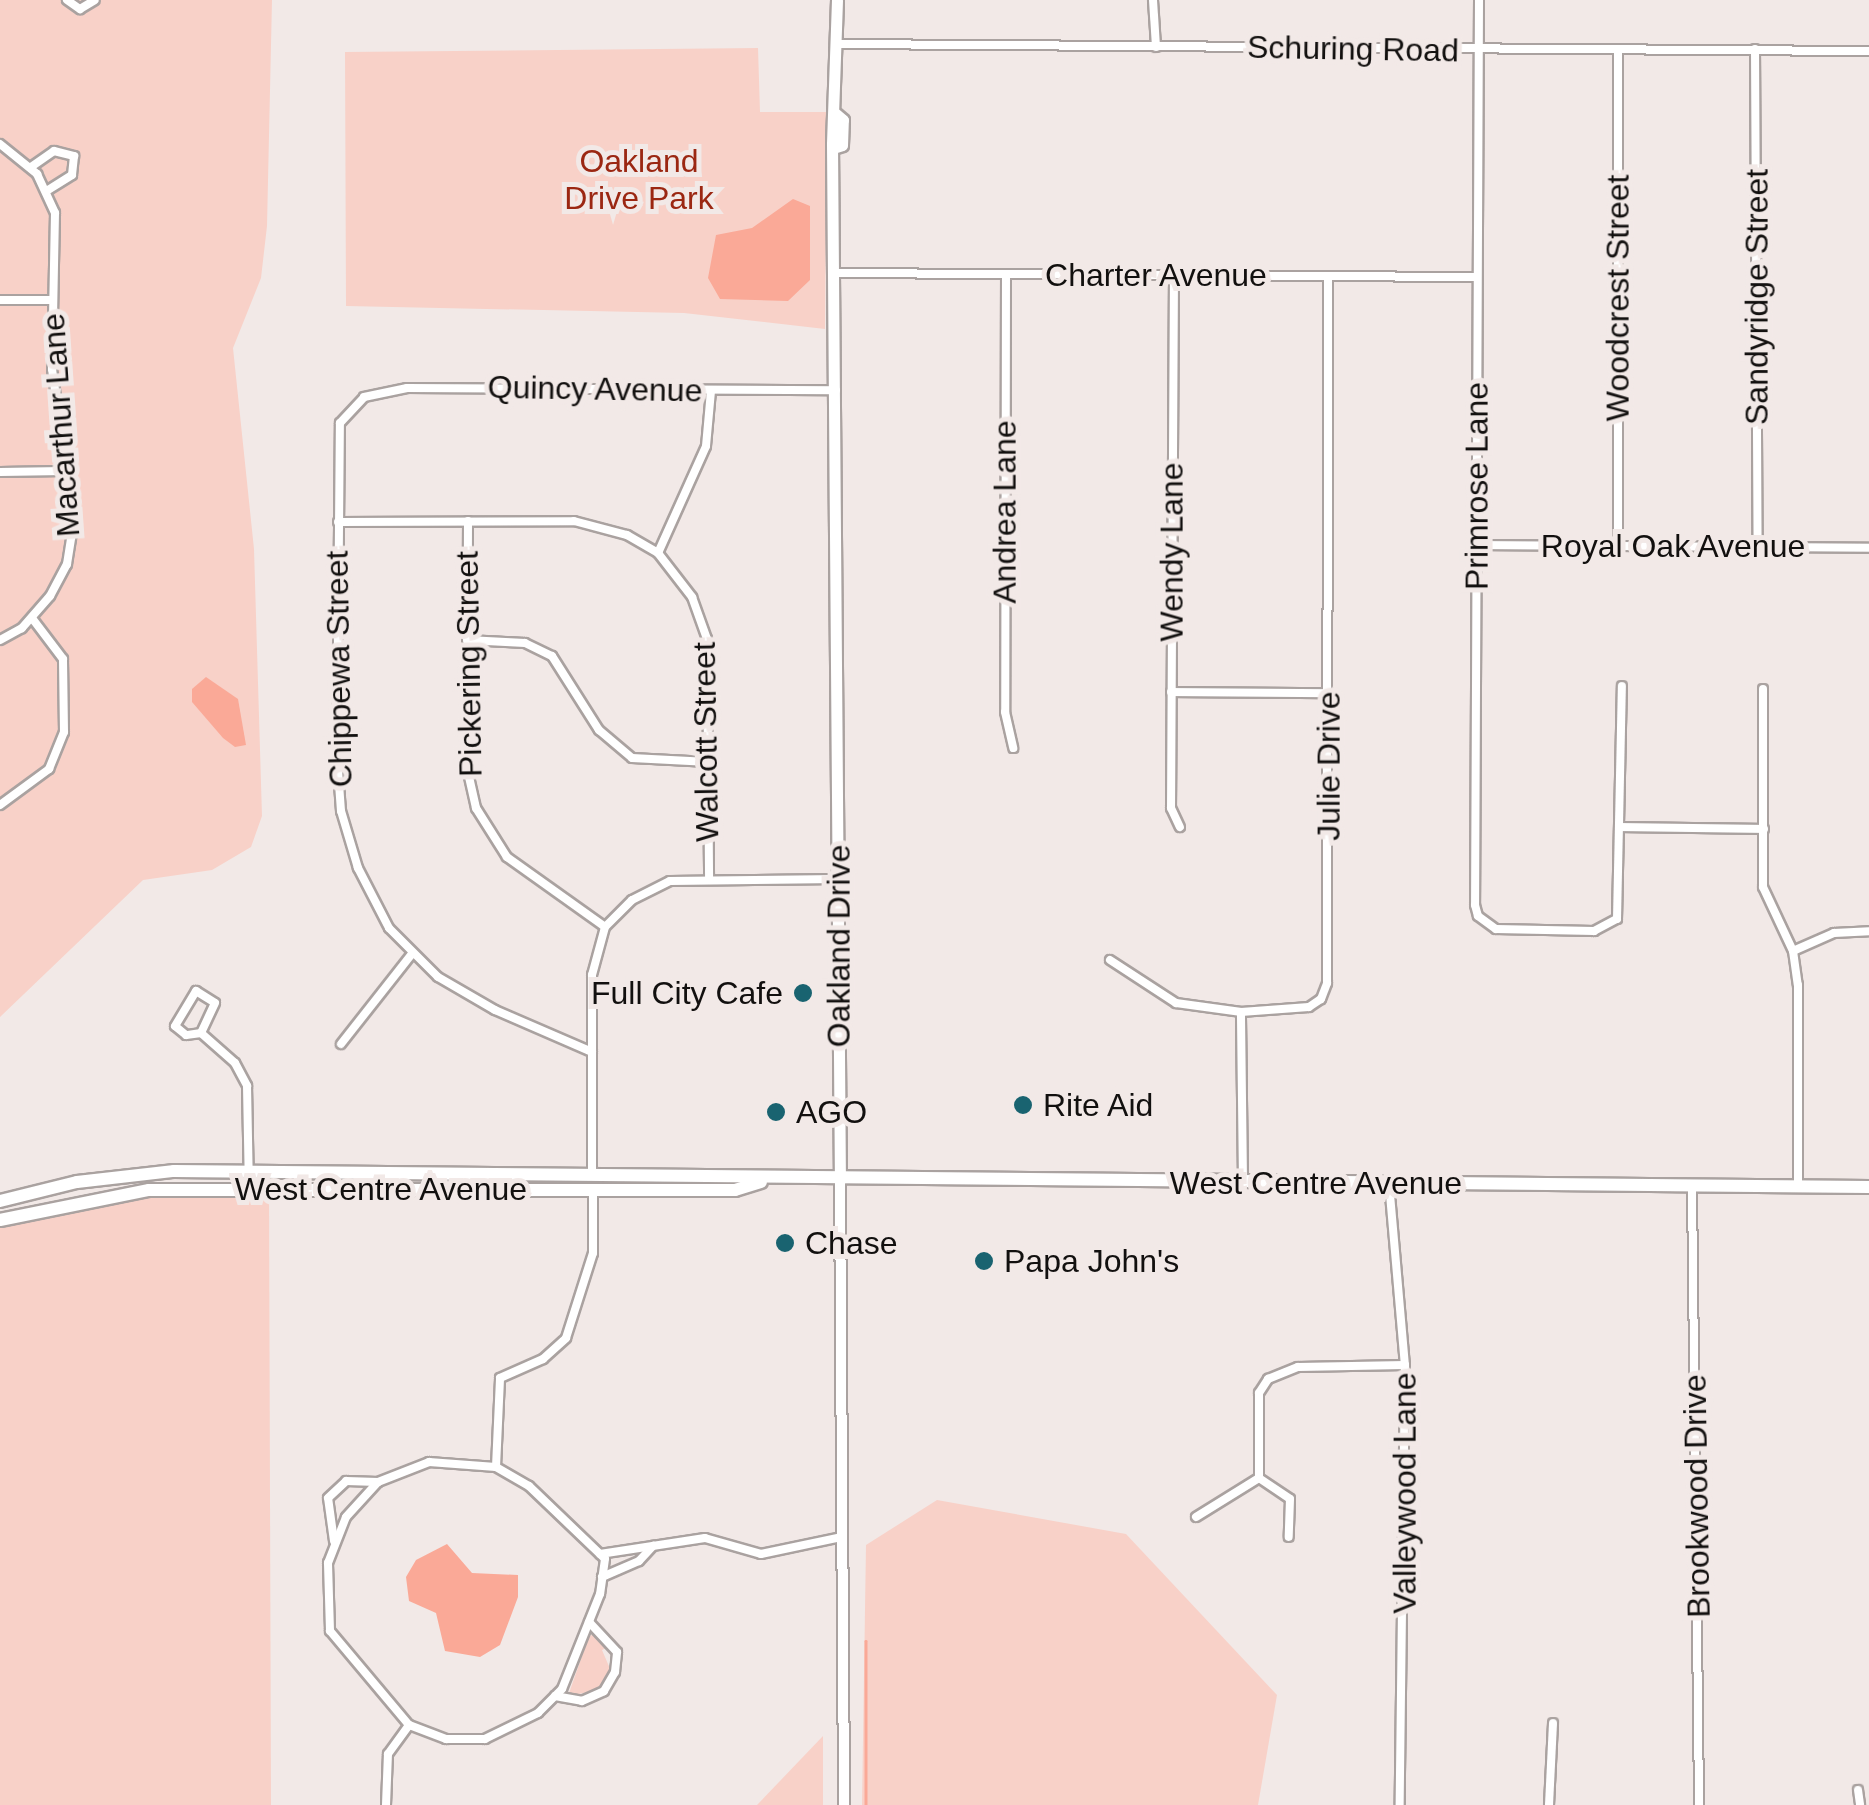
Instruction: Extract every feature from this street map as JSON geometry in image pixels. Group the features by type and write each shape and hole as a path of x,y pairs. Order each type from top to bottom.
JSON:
{"main road":[{"name":"Oakland Drive","path":"837,0 840,1180"},
{"name":"West Centre Avenue","path":"0,1201 132,1174 250,1171 592,1173 763,1181 1869,1187"},
{"name":"West Centre Avenue","path":"0,1219 149,1190 735,1190 763,1181"}],"street":[{"path":"67,0 80,9 95,0"},
{"path":"1153,0 1156,47"},
{"name":"Primrose Lane","path":"1480,0 1476,906 1482,921 1507,931 1594,931 1614,924 1622,906 1622,827"},
{"name":"Schuring Road","path":"837,44 1869,51"},
{"name":"Sandyridge Street","path":"1756,49 1758,546"},
{"name":"Woodcrest Street","path":"1618,50 1618,546"},
{"name":"Macarthur Lane","path":"0,144 31,167 48,190 58,225 52,368 74,520 67,564 32,618 0,640"},
{"path":"31,167 54,151 74,156 72,175 48,190"},
{"name":"Charter Avenue","path":"836,273 1476,277"},
{"name":"Andrea Lane","path":"1006,274 1005,712 1012,748"},
{"name":"Wendy Lane","path":"1174,274 1171,808 1180,827"},
{"name":"Julie Drive","path":"1241,1012 1300,1010 1325,992 1328,277"},
{"path":"0,300 52,300"},
{"name":"Quincy Avenue","path":"356,403 376,392 407,388 838,390"},
{"path":"338,522 574,520 627,535 658,552 706,446 711,390"},
{"name":"Chippewa Street","path":"356,403 338,435 342,811 368,890 411,954 465,994 592,1052"},
{"path":"0,472 64,471"},
{"name":"Pickering Street","path":"468,520 467,768 482,824 518,867 605,927"},
{"name":"Royal Oak Avenue","path":"1477,546 1869,548"},
{"name":"Walcott Street","path":"658,552 692,596 707,639 709,878"},
{"path":"0,805 49,770 64,732 63,658 32,618"},
{"path":"466,640 525,643 552,656 599,730 632,758 710,762"},
{"path":"1622,686 1622,827 1764,830"},
{"path":"1763,689 1764,887 1793,951 1798,1187"},
{"path":"1171,692 1329,693"},
{"path":"496,1467 500,1378 543,1359 566,1338 593,1253 592,992 594,958 605,927 650,888 709,878 839,878"},
{"path":"1793,951 1834,933 1869,931"},
{"path":"341,1044 411,954"},
{"path":"1110,960 1176,1003 1241,1012 1243,1183"},
{"path":"201,1033 215,1003 196,991 175,1026 186,1035 201,1033 235,1064 247,1086 250,1188"},
{"name":"Oakland Drive","path":"840,1180 844,1805"},
{"name":"Valleywood Lane","path":"1389,1183 1406,1365 1400,1805"},
{"name":"Brookwood Drive","path":"1692,1186 1699,1805"},
{"path":"1259,1478 1259,1393 1268,1379 1298,1367 1406,1365"},
{"path":"335,1546 328,1498 346,1481 378,1482 429,1462 496,1467 529,1486 600,1554 602,1576 588,1622 555,1696 538,1713 485,1739 446,1739 409,1725 330,1631 328,1563 335,1546 346,1517 378,1482"},
{"path":"1196,1517 1259,1478"},
{"path":"1259,1478 1290,1499 1289,1537"},
{"path":"600,1554 706,1538 762,1554 842,1537"},
{"path":"602,1576 639,1561 654,1545"},
{"path":"555,1696 582,1701 604,1691 615,1672 617,1652 588,1622"},
{"path":"1549,1805 1553,1723"},
{"path":"386,1805 388,1754 409,1725"},
{"path":"1858,1790 1860,1805"}],"green space":[{"path":"0,0 272,0 267,226 261,278 233,348 254,549 262,816 251,847 212,870 143,880 0,1017"},
{"name":"Oakland Drive Park","path":"758,48 760,112 827,112 825,329 684,313 346,306 345,52"},
{"path":"187,1182 269,1185 271,1805 0,1805 0,1217 83,1195"},
{"path":"937,1500 1126,1534 1277,1695 1258,1805 862,1805 866,1545"},
{"path":"596,1634 608,1647 602,1650 611,1671 599,1690 568,1696 589,1636"},
{"path":"823,1736 823,1805 757,1805"}],"shaded area":[{"path":"793,199 810,206 810,280 788,301 720,299 708,278 716,235 752,228"},
{"path":"206,677 238,699 246,745 235,747 223,738 192,702 192,689"},
{"path":"447,1544 472,1573 518,1575 518,1597 500,1645 480,1657 445,1651 436,1613 409,1601 406,1577 416,1560"}],"waterway":[{"path":"866,1641 866,1805"}],"place":[{"name":"Full City Cafe","path":"803,993"},
{"name":"Rite Aid","path":"1023,1105"},
{"name":"AGO","path":"776,1112"},
{"name":"Chase","path":"785,1243"},
{"name":"Papa John's","path":"984,1261"}]}
